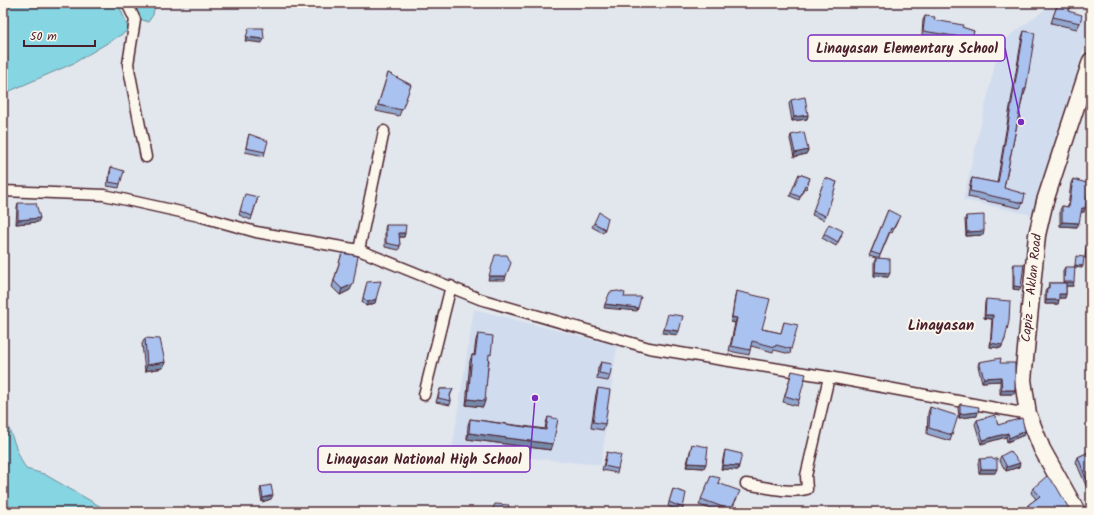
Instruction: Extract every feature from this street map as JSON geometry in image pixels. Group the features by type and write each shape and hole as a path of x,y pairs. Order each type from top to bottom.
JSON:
{"main road":[{"name":"Capiz – Aklan Road","path":"1077,512 1042,449 1028,414 1023,380 1026,333 1037,235 1045,201 1091,61"}],"street":[{"path":"127,3 135,20 128,64 146,157"},
{"path":"359,250 384,131"},
{"path":"3,191 104,195 199,216 256,232 359,250 480,299 649,348 829,377 1028,414"},
{"path":"424,395 451,286"},
{"path":"746,484 787,491 798,491 807,488 806,476 829,377"}],"shaded area":[{"path":"1051,5 1091,21 1091,25 1032,215 963,200 1000,43"},
{"path":"474,309 617,346 601,465 452,450"}],"water":[{"path":"3,3 118,3 129,30 74,63 3,94"},
{"path":"128,3 155,3 153,15 148,22 138,18"},
{"path":"3,415 19,456 26,469 44,474 110,512 3,512"}],"building":[{"path":"1058,3 1070,7 1068,11 1082,15 1080,23 1053,17"},
{"path":"925,16 935,17 934,20 963,25 962,27 974,31 970,42 960,37 923,31"},
{"path":"249,28 263,28 264,39 246,37"},
{"path":"1024,31 1035,33 1026,89 1024,89 1004,188 1025,194 1023,203 970,191 972,178 998,183"},
{"path":"388,73 411,85 402,110 378,105"},
{"path":"805,97 808,115 794,117 791,100"},
{"path":"804,132 808,150 795,153 791,135"},
{"path":"249,134 268,141 265,152 246,148"},
{"path":"111,167 124,171 120,184 109,182"},
{"path":"799,174 810,178 800,197 791,193"},
{"path":"825,178 837,182 826,216 813,211"},
{"path":"1073,179 1090,184 1085,208 1082,208 1079,223 1062,222 1062,206 1069,207"},
{"path":"245,194 258,197 252,216 240,211"},
{"path":"18,203 36,203 40,218 18,220"},
{"path":"888,210 900,216 893,229 891,228 880,255 871,252"},
{"path":"599,212 608,218 605,229 594,223"},
{"path":"984,215 984,231 967,232 966,216"},
{"path":"829,224 843,231 838,242 824,234"},
{"path":"386,225 406,225 405,233 399,233 400,246 386,243"},
{"path":"1087,244 1091,244 1091,254 1086,254"},
{"path":"342,253 358,256 353,284 342,289 334,281"},
{"path":"495,255 507,255 511,263 506,276 489,276"},
{"path":"1076,256 1084,257 1083,266 1075,265"},
{"path":"876,258 890,259 890,273 875,272"},
{"path":"1014,264 1024,264 1021,287 1014,286"},
{"path":"1065,267 1075,267 1074,282 1064,282"},
{"path":"381,281 376,299 368,302 363,298 367,282"},
{"path":"1049,283 1066,283 1066,294 1059,294 1059,300 1046,300"},
{"path":"618,291 625,293 624,297 641,297 638,308 605,304 610,292"},
{"path":"736,291 770,299 762,329 781,333 784,322 798,325 791,349 776,345 775,347 752,341 750,350 731,346 737,318 732,317"},
{"path":"986,299 1010,301 1009,321 1002,345 991,343 993,315 985,315"},
{"path":"668,314 683,316 679,331 664,329"},
{"path":"478,334 493,336 491,355 489,354 485,401 468,399 472,355 475,356"},
{"path":"145,338 160,339 165,362 147,365"},
{"path":"1001,358 1000,363 1015,363 1015,390 1002,390 1001,377 984,378 979,362"},
{"path":"601,362 612,364 610,375 599,373"},
{"path":"792,371 806,374 799,400 785,396"},
{"path":"598,388 610,390 605,424 593,422"},
{"path":"440,389 453,389 450,395 451,401 438,398"},
{"path":"960,404 979,407 978,412 960,414"},
{"path":"930,407 958,416 952,435 929,428"},
{"path":"995,415 998,425 1022,418 1025,431 1009,438 1008,433 983,440 977,420"},
{"path":"548,417 558,419 553,444 469,433 470,419 546,430"},
{"path":"692,444 708,447 706,464 688,463"},
{"path":"725,450 742,454 739,466 723,465"},
{"path":"1010,451 1020,463 1007,467 1001,456"},
{"path":"1091,451 1091,487 1088,484 1078,457"},
{"path":"607,452 621,455 618,469 604,466"},
{"path":"992,458 994,460 997,458 997,469 981,469 980,459"},
{"path":"711,476 720,478 718,483 740,491 731,510 701,499"},
{"path":"1047,476 1056,486 1071,512 1032,512 1028,505 1040,496 1033,488"},
{"path":"271,485 273,495 263,498 261,487"},
{"path":"673,489 686,493 683,508 669,502"},
{"path":"495,504 509,505 507,512 491,512"}],"place":[{"name":"Linayasan Elementary School","path":"1021,122"},
{"name":"Linayasan National High School","path":"535,398"}],"district":[{"name":"Linayasan","path":"941,326"}]}
